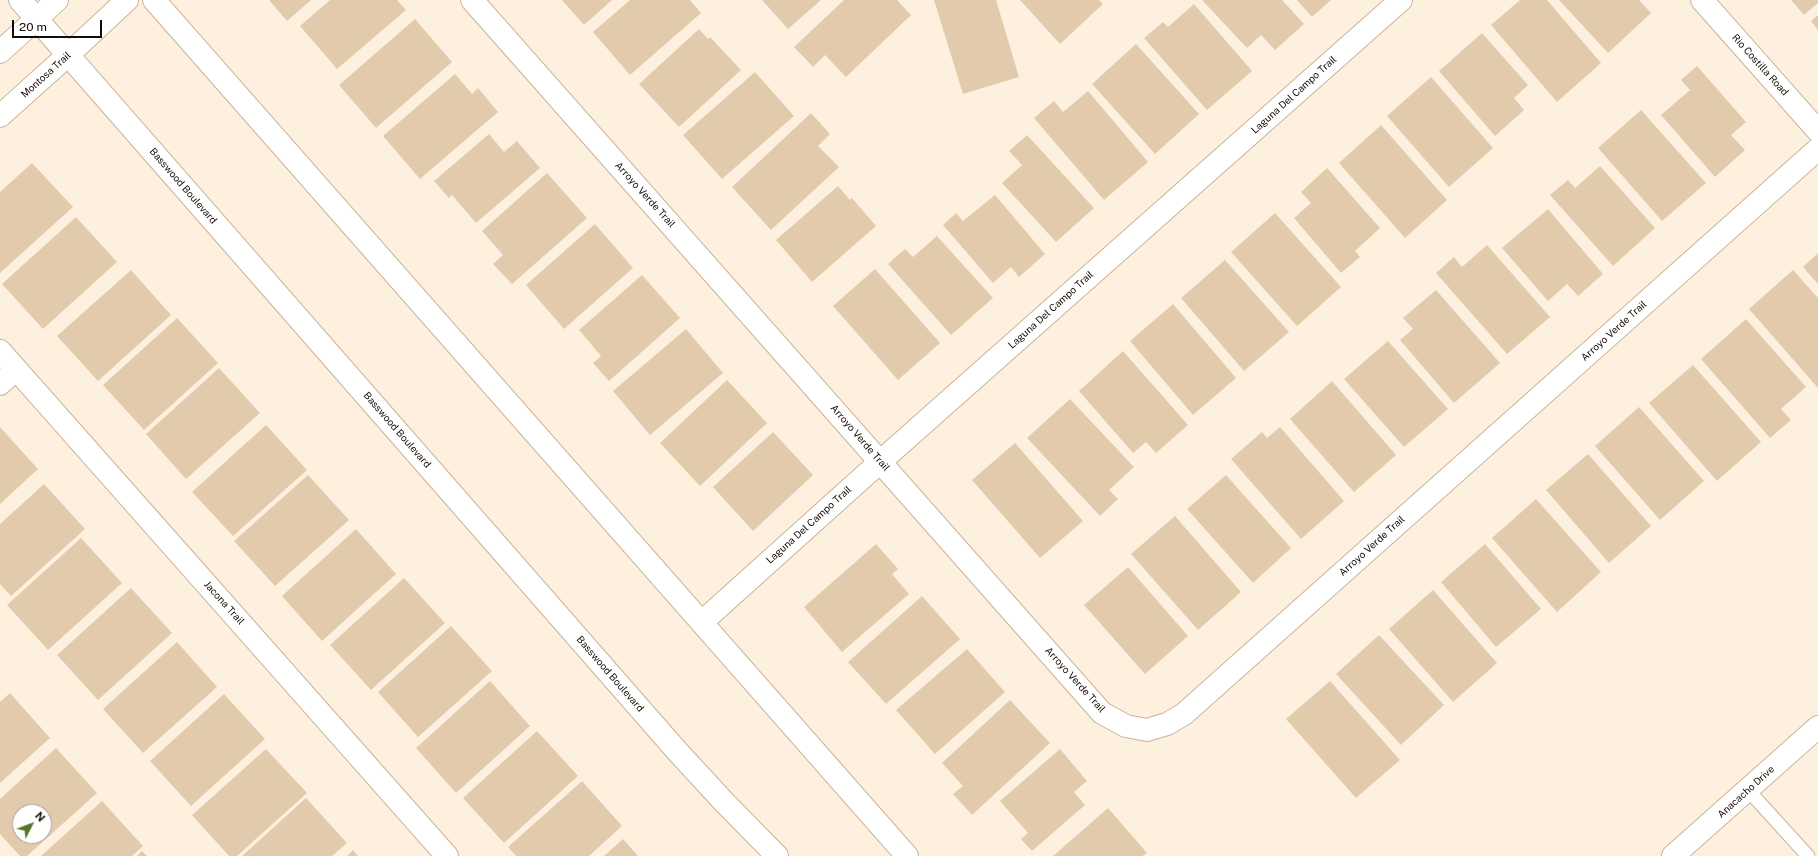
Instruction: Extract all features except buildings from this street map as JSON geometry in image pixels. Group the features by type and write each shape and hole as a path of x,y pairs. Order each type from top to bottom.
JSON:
{"street":[{"name":"Basswood Boulevard","path":"20,0 677,750 777,856"},
{"path":"0,52 57,0"},
{"name":"Montosa Trail","path":"0,116 68,56 126,0"},
{"path":"154,0 907,856"},
{"name":"Arroyo Verde Trail","path":"472,0 881,461 1102,713 1126,726 1147,730 1168,724 1184,714 1818,149"},
{"name":"Laguna Del Campo Trail","path":"702,622 881,461 1401,0"},
{"name":"Rio Costilla Road","path":"1702,0 1818,131"},
{"name":"Jacona Trail","path":"0,351 447,856"},
{"path":"0,384 16,369"},
{"name":"Anacacho Drive","path":"1674,856 1818,728"}],"lane":[{"path":"1748,790 1808,856"}]}
